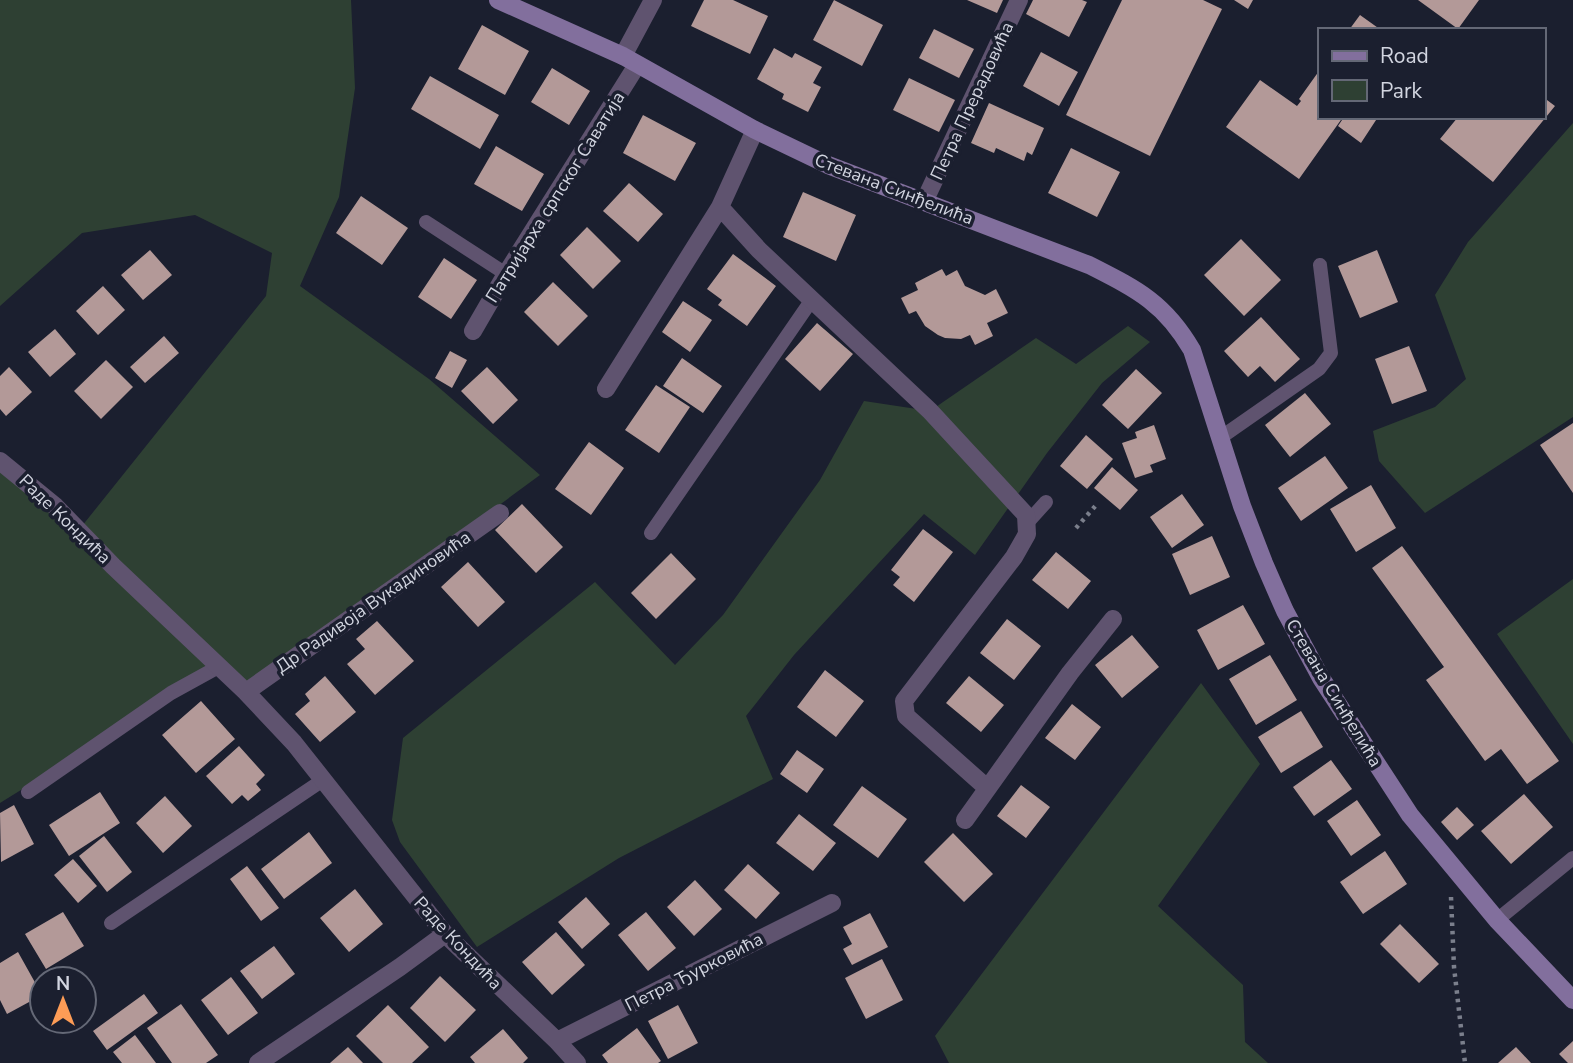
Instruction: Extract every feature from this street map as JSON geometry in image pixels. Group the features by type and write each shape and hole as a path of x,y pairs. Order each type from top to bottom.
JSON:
{"street":[{"name":"Стевана Синђелића","path":"498,0 630,61 755,130 828,164 1088,265 1150,299 1178,326 1192,350 1264,563 1301,642 1346,718 1410,815 1497,920 1573,1000"},
{"name":"Патријарха српског Саватија","path":"473,331 630,61 653,0"},
{"name":"Петра Прерадовића","path":"925,202 1020,0"},
{"path":"606,389 720,207 755,130"},
{"path":"720,207 811,301 930,411 1020,507 1027,523 1027,534 1014,557 904,701 906,716 987,788"},
{"name":"Раде Кондића","path":"0,460 47,499 113,566 246,692 294,743 445,934 577,1063"},
{"name":"Др Радивоја Вукадиновића","path":"246,692 500,513"},
{"path":"965,820 1070,673 1113,619"},
{"name":"Петра Ђурковића","path":"557,1041 832,903"},
{"path":"258,1063 445,934"}],"lane":[{"path":"426,222 506,274"},
{"path":"1220,438 1319,369 1331,353 1320,265"},
{"path":"651,533 811,301"},
{"path":"1027,523 1046,502"},
{"path":"28,792 171,693 220,666"},
{"path":"111,923 323,780"},
{"path":"1497,920 1573,858"}],"path":[{"path":"1076,527 1098,503"},
{"path":"1456,872 1451,893 1452,941 1458,1018 1465,1063"}],"green space":[{"path":"0,0 351,0 355,88 339,197 300,286 429,379 540,475 246,692 219,667 0,803 0,462 78,531 266,296 272,253 195,215 82,233 0,306"},
{"path":"1573,123 1573,417 1425,513 1379,461 1373,431 1435,407 1466,379 1435,295 1468,242"},
{"path":"1128,326 1150,342 1102,383 1047,453 975,555 924,514 794,655 746,716 773,779 619,858 477,947 400,842 392,820 403,738 595,582 675,665 723,615 820,480 864,401 930,411 1036,338 1076,364"},
{"path":"1573,579 1573,744 1497,634"},
{"path":"1201,683 1260,764 1158,906 1243,985 1245,1042 1268,1063 949,1063 935,1036"}],"building":[{"path":"704,0 733,0 768,16 750,54 691,26"},
{"path":"834,0 883,25 862,66 813,40"},
{"path":"967,0 1003,0 997,13"},
{"path":"1033,0 1087,2 1069,37 1026,14"},
{"path":"1122,0 1203,0 1222,9 1150,156 1066,115"},
{"path":"1234,0 1253,0 1248,9"},
{"path":"1418,0 1479,0 1457,28"},
{"path":"1360,15 1378,28 1350,28"},
{"path":"482,25 529,51 505,95 458,69"},
{"path":"934,29 974,49 959,78 919,58"},
{"path":"774,48 792,58 795,53 822,67 813,83 821,87 808,112 782,99 784,94 757,79"},
{"path":"1041,52 1078,72 1059,106 1023,86"},
{"path":"552,68 590,91 569,125 531,102"},
{"path":"1318,72 1318,119 1342,119 1299,179 1226,127 1260,80 1297,106 1301,101 1299,99"},
{"path":"430,76 499,115 480,149 411,109"},
{"path":"909,78 955,100 939,132 893,110"},
{"path":"1545,98 1555,106 1545,118"},
{"path":"989,103 1044,128 1032,155 1027,152 1024,161 996,148 994,153 971,143"},
{"path":"643,115 696,143 675,181 623,153"},
{"path":"1343,119 1377,119 1361,143 1338,126"},
{"path":"1456,119 1544,119 1493,182 1440,139"},
{"path":"496,146 544,174 522,211 474,184"},
{"path":"1071,148 1120,172 1097,217 1048,193"},
{"path":"629,183 663,214 638,242 603,211"},
{"path":"803,192 856,215 836,261 783,237"},
{"path":"361,196 408,228 382,265 336,233"},
{"path":"587,227 621,261 593,289 560,255"},
{"path":"1241,239 1281,280 1244,316 1204,275"},
{"path":"150,250 172,275 143,300 121,275"},
{"path":"1377,250 1398,302 1360,318 1338,266"},
{"path":"733,254 776,286 747,326 718,305 722,300 707,289"},
{"path":"444,258 477,280 451,319 418,297"},
{"path":"942,269 946,276 957,270 965,286 985,295 996,289 1008,313 987,323 993,336 975,345 970,335 961,339 945,338 925,326 916,311 909,314 901,298 918,290 915,283"},
{"path":"553,282 588,316 558,346 524,312"},
{"path":"103,286 125,310 98,335 76,311"},
{"path":"683,301 712,320 690,352 662,332"},
{"path":"1261,317 1300,359 1275,382 1260,366 1248,377 1224,351"},
{"path":"817,323 853,354 820,391 785,359"},
{"path":"55,329 76,354 50,377 28,352"},
{"path":"164,336 179,353 145,383 130,367"},
{"path":"1409,346 1427,391 1392,404 1375,359"},
{"path":"450,351 467,360 452,388 435,378"},
{"path":"682,358 722,386 703,413 663,386"},
{"path":"106,360 133,387 101,419 74,391"},
{"path":"9,367 32,392 6,416 0,409 0,376"},
{"path":"487,367 518,400 493,424 461,391"},
{"path":"1136,369 1162,393 1128,429 1102,405"},
{"path":"656,385 690,407 659,453 625,430"},
{"path":"1305,393 1331,424 1290,457 1265,425"},
{"path":"1573,423 1573,493 1540,445"},
{"path":"1154,425 1166,459 1150,465 1153,472 1135,478 1122,443 1137,438 1135,432"},
{"path":"1086,435 1113,459 1087,489 1060,466"},
{"path":"589,442 624,468 591,515 555,489"},
{"path":"1325,456 1348,488 1301,521 1278,488"},
{"path":"1112,467 1138,490 1120,510 1094,488"},
{"path":"1371,485 1396,528 1356,552 1330,509"},
{"path":"1182,494 1204,525 1172,548 1150,517"},
{"path":"522,504 563,547 536,573 495,530"},
{"path":"923,529 953,552 914,602 893,585 900,577 891,570"},
{"path":"1212,536 1230,577 1190,595 1172,554"},
{"path":"1402,546 1559,761 1527,784 1501,749 1485,761 1426,680 1444,667 1372,568"},
{"path":"1056,552 1091,581 1068,609 1032,580"},
{"path":"671,553 696,579 656,619 631,593"},
{"path":"468,562 505,602 478,627 441,587"},
{"path":"1243,605 1265,644 1218,670 1197,630"},
{"path":"1007,619 1041,646 1014,680 980,653"},
{"path":"377,621 414,661 375,695 347,664 365,649 356,639"},
{"path":"1132,635 1159,667 1122,698 1095,665"},
{"path":"1270,655 1297,700 1256,725 1229,679"},
{"path":"825,670 864,701 836,737 797,707"},
{"path":"325,676 356,712 320,742 295,714 310,701 305,694"},
{"path":"969,676 1004,705 981,732 946,703"},
{"path":"201,701 235,739 196,773 162,735"},
{"path":"1072,704 1101,727 1075,760 1045,738"},
{"path":"1301,711 1323,747 1281,773 1258,737"},
{"path":"239,746 265,775 256,784 261,790 248,801 242,795 232,804 206,776"},
{"path":"797,750 824,769 807,793 780,774"},
{"path":"1331,760 1352,789 1314,816 1293,787"},
{"path":"1021,785 1050,807 1026,838 997,816"},
{"path":"862,786 907,819 878,858 833,825"},
{"path":"100,792 120,823 69,856 49,825"},
{"path":"1524,794 1553,827 1511,864 1481,831"},
{"path":"165,796 192,826 163,853 136,823"},
{"path":"1357,800 1381,835 1351,856 1327,821"},
{"path":"14,805 34,844 1,862 0,813"},
{"path":"1457,807 1474,825 1457,840 1441,822"},
{"path":"799,814 836,843 813,871 776,843"},
{"path":"309,832 332,863 284,899 261,869"},
{"path":"953,833 993,874 964,902 924,862"},
{"path":"104,836 132,872 107,892 79,856"},
{"path":"1385,851 1407,884 1363,914 1340,882"},
{"path":"73,859 97,886 78,903 54,875"},
{"path":"748,864 780,893 756,919 724,890"},
{"path":"247,866 279,908 261,921 230,879"},
{"path":"695,880 722,909 694,936 667,907"},
{"path":"355,889 383,924 349,952 320,918"},
{"path":"586,897 610,924 582,949 558,922"},
{"path":"63,912 84,946 53,965 44,965 25,934"},
{"path":"646,912 676,948 648,971 618,935"},
{"path":"870,913 888,947 852,965 843,949 852,944 843,927"},
{"path":"1400,924 1439,964 1419,983 1380,944"},
{"path":"556,932 585,965 552,995 522,962"},
{"path":"274,946 295,974 262,999 240,971"},
{"path":"18,952 28,970 28,1003 7,1014 0,1000 0,963"},
{"path":"882,959 903,1000 866,1019 845,978"},
{"path":"440,976 476,1010 445,1042 410,1008"},
{"path":"231,977 258,1013 228,1035 201,1000"},
{"path":"144,994 158,1013 107,1050 96,1035 98,1027"},
{"path":"181,1004 218,1055 206,1063 172,1063 147,1028"},
{"path":"388,1005 429,1047 412,1063 383,1063 356,1036"},
{"path":"678,1005 698,1043 668,1059 648,1021"},
{"path":"637,1028 661,1061 608,1063 602,1055"},
{"path":"503,1029 528,1058 523,1063 475,1063 470,1057"},
{"path":"135,1035 156,1063 122,1063 113,1052"},
{"path":"1573,1041 1573,1063 1568,1063 1559,1054"},
{"path":"348,1047 363,1063 330,1063"},
{"path":"1516,1047 1531,1063 1498,1063"}]}
